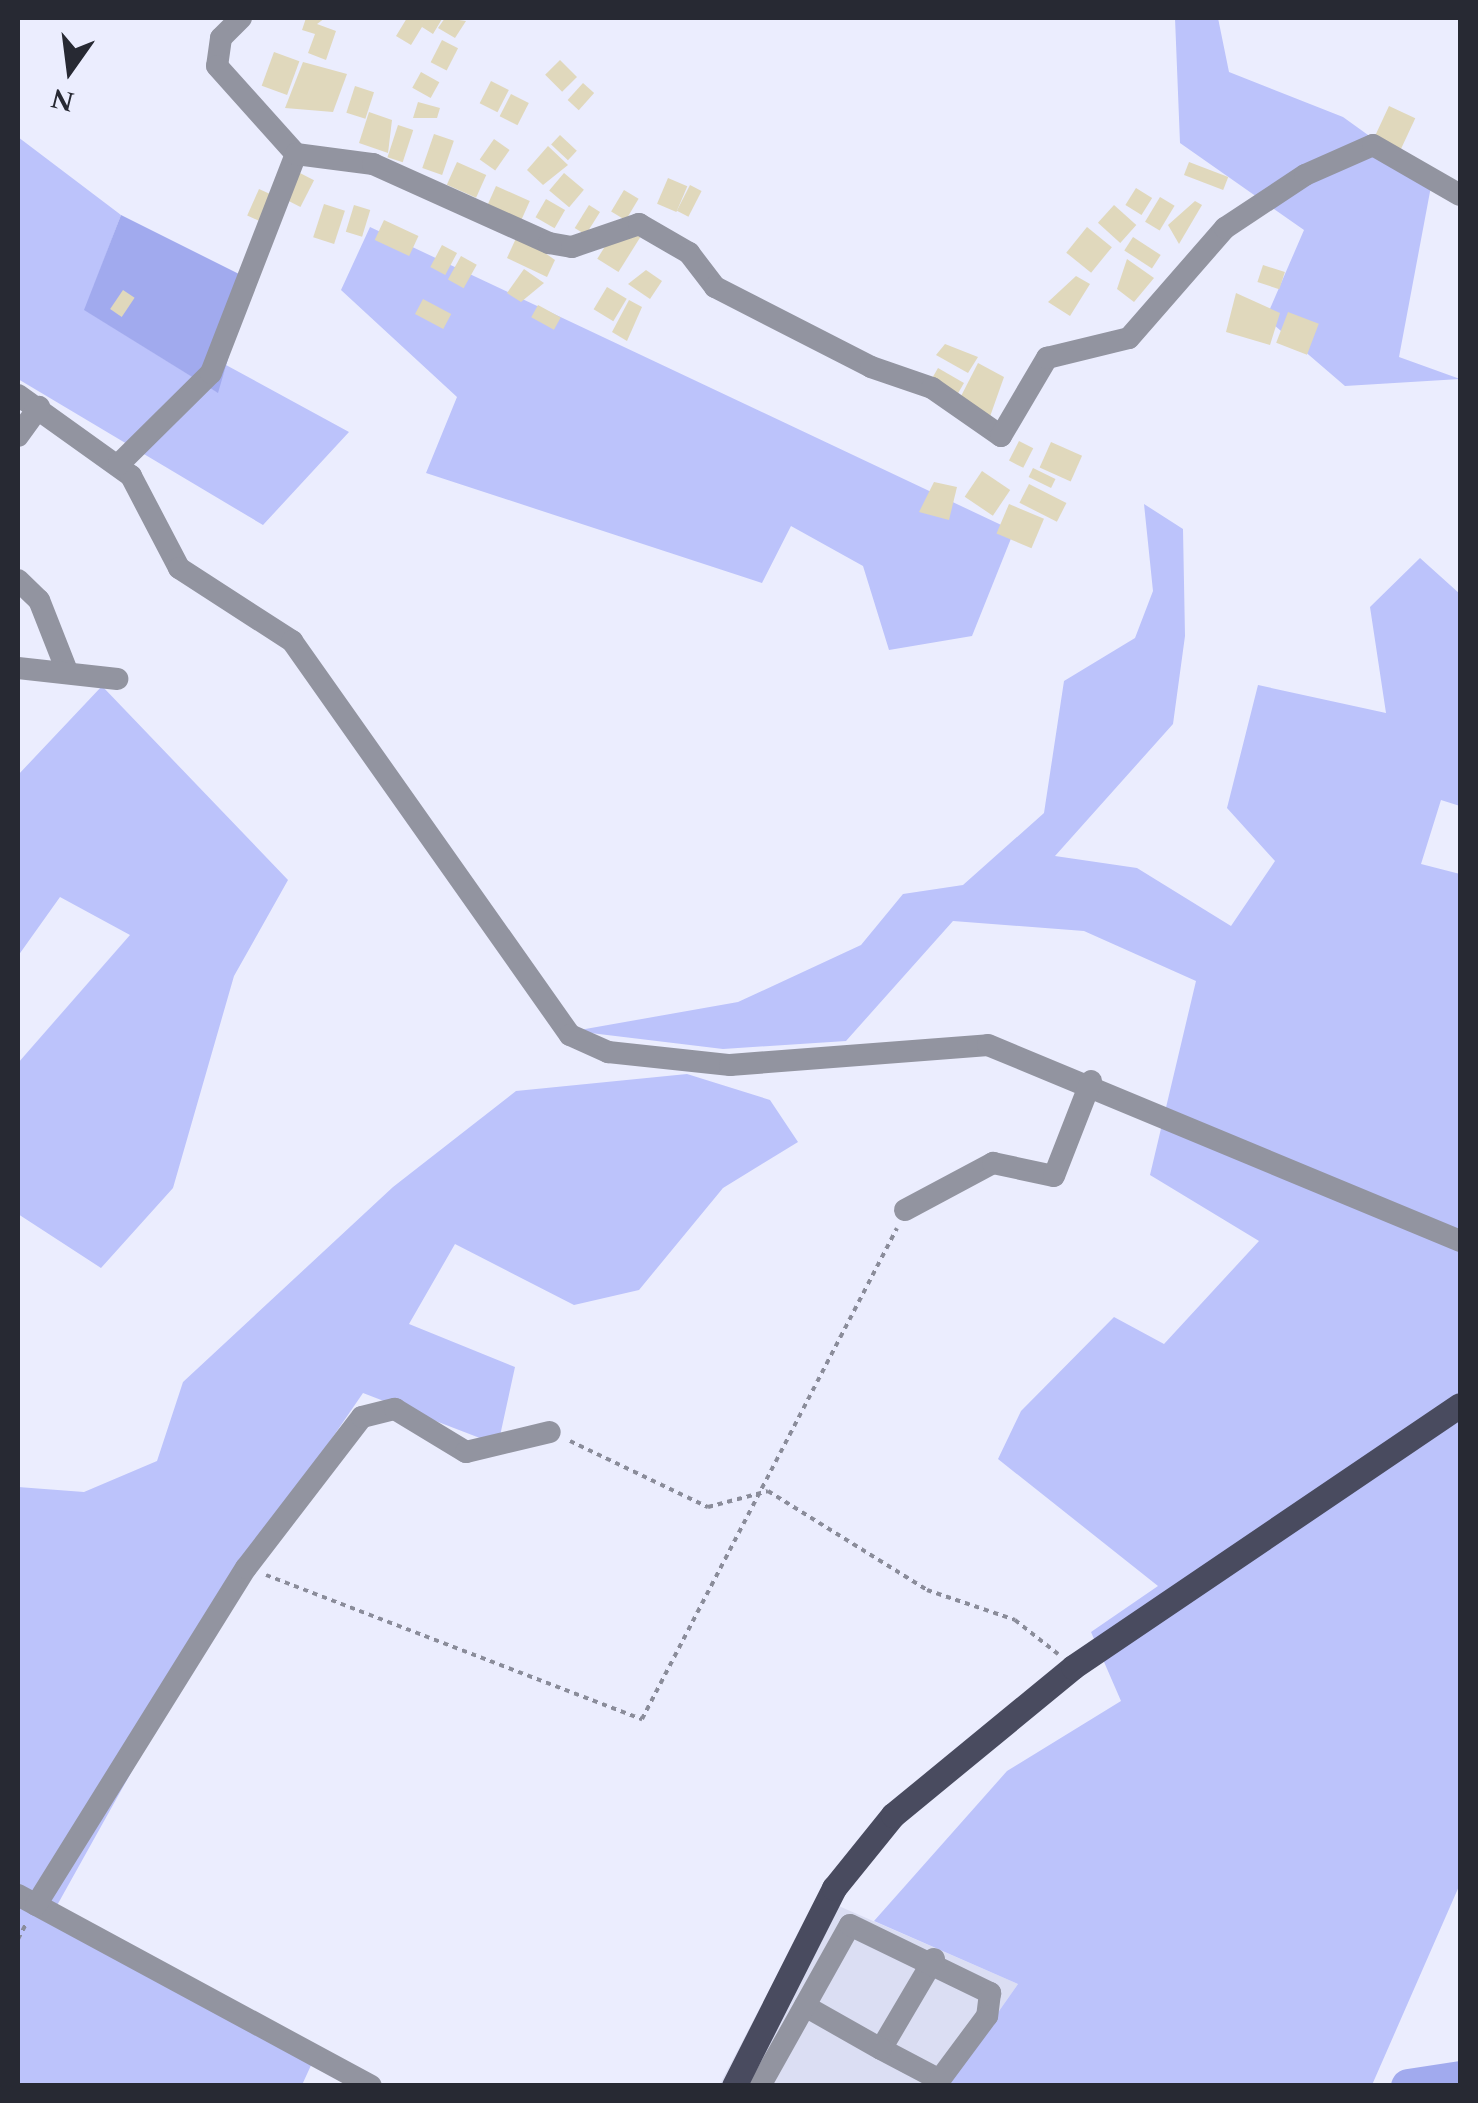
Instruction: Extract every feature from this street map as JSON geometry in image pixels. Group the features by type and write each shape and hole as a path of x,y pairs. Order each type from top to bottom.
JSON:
{"main road":[{"path":"734,2086 834,1888 869,1844 1073,1668 1460,1406"}],"street":[{"path":"240,18 220,38 217,66 296,154 373,164 550,243 572,248 638,224 689,253 715,286 871,368 932,388 1001,436 1047,358 1128,338 1225,228 1306,176 1373,145 1460,194"},
{"path":"119,464 211,374 296,154"},
{"path":"18,395 119,464 179,568 292,640 335,692 545,1012 570,1035 634,1057 730,1065 988,1045 1091,1081 1460,1240"},
{"path":"18,436 38,407"},
{"path":"18,580 39,600 67,671"},
{"path":"18,668 117,679"},
{"path":"906,1210 993,1162 1054,1176 1091,1081"},
{"path":"371,2086 26,1900 246,1568 362,1417 394,1409 466,1452 550,1432"},
{"path":"760,2086 850,1925 981,1981 992,2004 938,2083 805,2006"},
{"path":"882,2050 934,1959"}],"path":[{"path":"246,1568 642,1719 768,1492 906,1210"},
{"path":"550,1432 708,1507 768,1492 927,1590 1015,1620 1073,1668"}],"shaded area":[{"path":"1175,18 1218,18 1229,72 1343,117 1432,181 1399,357 1460,379 1345,386 1266,318 1304,230 1180,143"},
{"path":"18,137 121,215 85,310 217,392 226,365 349,432 263,525 18,379"},
{"path":"121,215 251,280 218,393 84,310"},
{"path":"370,227 1014,531 972,636 889,650 863,566 791,526 762,583 426,473 457,397 341,290"},
{"path":"1144,504 1183,529 1185,636 1173,724 1055,856 1137,868 1231,926 1275,861 1227,808 1258,685 1386,713 1370,607 1420,558 1460,594 1460,806 1441,800 1421,864 1460,874 1460,1884 1372,2085 947,2085 1018,1984 874,1921 1007,1771 1121,1701 1091,1632 1158,1586 998,1459 1021,1411 1114,1317 1164,1344 1259,1241 1150,1175 1196,981 1084,931 953,921 846,1041 723,1049 574,1031 738,1002 861,945 903,894 963,885 1044,813 1064,681 1135,638 1153,591"},
{"path":"102,686 288,880 234,976 173,1188 101,1268 18,1214 18,1063 130,935 60,897 18,956 18,775"},
{"path":"687,1074 770,1100 798,1142 723,1188 639,1290 574,1305 455,1244 409,1324 515,1367 498,1445 363,1393 254,1552 55,1909 318,2050 302,2085 18,2085 18,1487 84,1492 157,1461 183,1382 393,1187 516,1091"},
{"path":"818,1897 1018,1984 947,2085 719,2086"}],"building":[{"path":"306,18 325,18 317,24 336,31 326,60 308,53 315,34 302,30"},
{"path":"407,18 442,19 433,34 422,27 411,45 396,36"},
{"path":"445,18 466,21 455,38 438,28"},
{"path":"442,40 458,48 447,70 431,62"},
{"path":"274,52 299,61 287,95 262,86"},
{"path":"560,60 577,77 562,92 545,75"},
{"path":"303,62 347,74 333,112 285,108"},
{"path":"421,72 439,82 431,98 412,88"},
{"path":"491,81 509,90 497,112 480,103"},
{"path":"583,83 594,93 579,110 568,100"},
{"path":"355,86 374,92 365,119 346,113"},
{"path":"511,94 529,103 517,125 500,116"},
{"path":"418,102 440,108 437,118 413,118"},
{"path":"1389,106 1415,118 1398,155 1372,142"},
{"path":"369,112 392,120 388,153 359,143"},
{"path":"398,125 413,130 403,162 387,157"},
{"path":"434,134 454,141 442,175 422,168"},
{"path":"560,135 577,151 568,160 551,145"},
{"path":"494,139 510,150 495,170 480,159"},
{"path":"548,146 568,165 543,185 527,170"},
{"path":"457,162 486,175 476,198 447,185"},
{"path":"1189,162 1228,177 1223,190 1184,175"},
{"path":"298,172 314,180 300,207 284,199"},
{"path":"564,173 584,190 569,207 549,191"},
{"path":"668,178 687,186 676,212 657,204"},
{"path":"690,185 702,191 688,217 677,211"},
{"path":"496,186 530,201 522,219 488,204"},
{"path":"1136,188 1152,198 1142,215 1125,205"},
{"path":"259,189 275,196 263,222 247,215"},
{"path":"624,190 639,199 626,220 611,211"},
{"path":"1160,197 1175,206 1160,231 1145,222"},
{"path":"546,199 565,210 555,228 536,217"},
{"path":"1195,201 1202,205 1179,244 1168,225"},
{"path":"324,204 345,211 334,244 313,237"},
{"path":"354,205 370,210 362,237 346,232"},
{"path":"589,205 600,212 586,235 575,228"},
{"path":"1114,205 1136,225 1120,243 1098,223"},
{"path":"384,220 418,236 409,256 375,240"},
{"path":"619,224 640,237 618,272 597,259"},
{"path":"1087,227 1112,247 1091,273 1066,253"},
{"path":"518,234 555,260 547,277 507,258"},
{"path":"1133,237 1161,255 1152,268 1124,250"},
{"path":"442,245 457,253 445,275 430,267"},
{"path":"461,256 477,265 464,288 448,280"},
{"path":"1127,259 1154,278 1134,302 1117,289"},
{"path":"1263,265 1285,272 1279,289 1257,282"},
{"path":"524,269 544,283 521,302 507,293"},
{"path":"646,270 662,281 650,299 628,284"},
{"path":"1076,276 1090,284 1070,316 1048,302"},
{"path":"607,287 627,299 613,321 594,309"},
{"path":"123,290 135,298 122,317 110,309"},
{"path":"1236,293 1280,313 1270,345 1226,332"},
{"path":"423,299 451,314 443,329 415,314"},
{"path":"629,300 642,307 627,341 612,332"},
{"path":"538,305 561,318 554,330 531,317"},
{"path":"1288,312 1319,324 1307,355 1276,343"},
{"path":"945,344 978,357 968,373 936,355"},
{"path":"978,363 1004,377 987,425 958,402"},
{"path":"938,368 964,383 955,398 930,383"},
{"path":"1019,441 1033,448 1023,468 1009,461"},
{"path":"1051,442 1082,456 1071,481 1040,468"},
{"path":"1033,468 1055,479 1051,488 1029,477"},
{"path":"982,471 1010,490 993,516 965,497"},
{"path":"934,482 957,487 949,520 919,512"},
{"path":"1029,484 1066,503 1057,522 1019,503"},
{"path":"1009,504 1044,519 1031,548 996,533"}],"waterway":[{"path":"1408,2086 1460,2078"}]}
